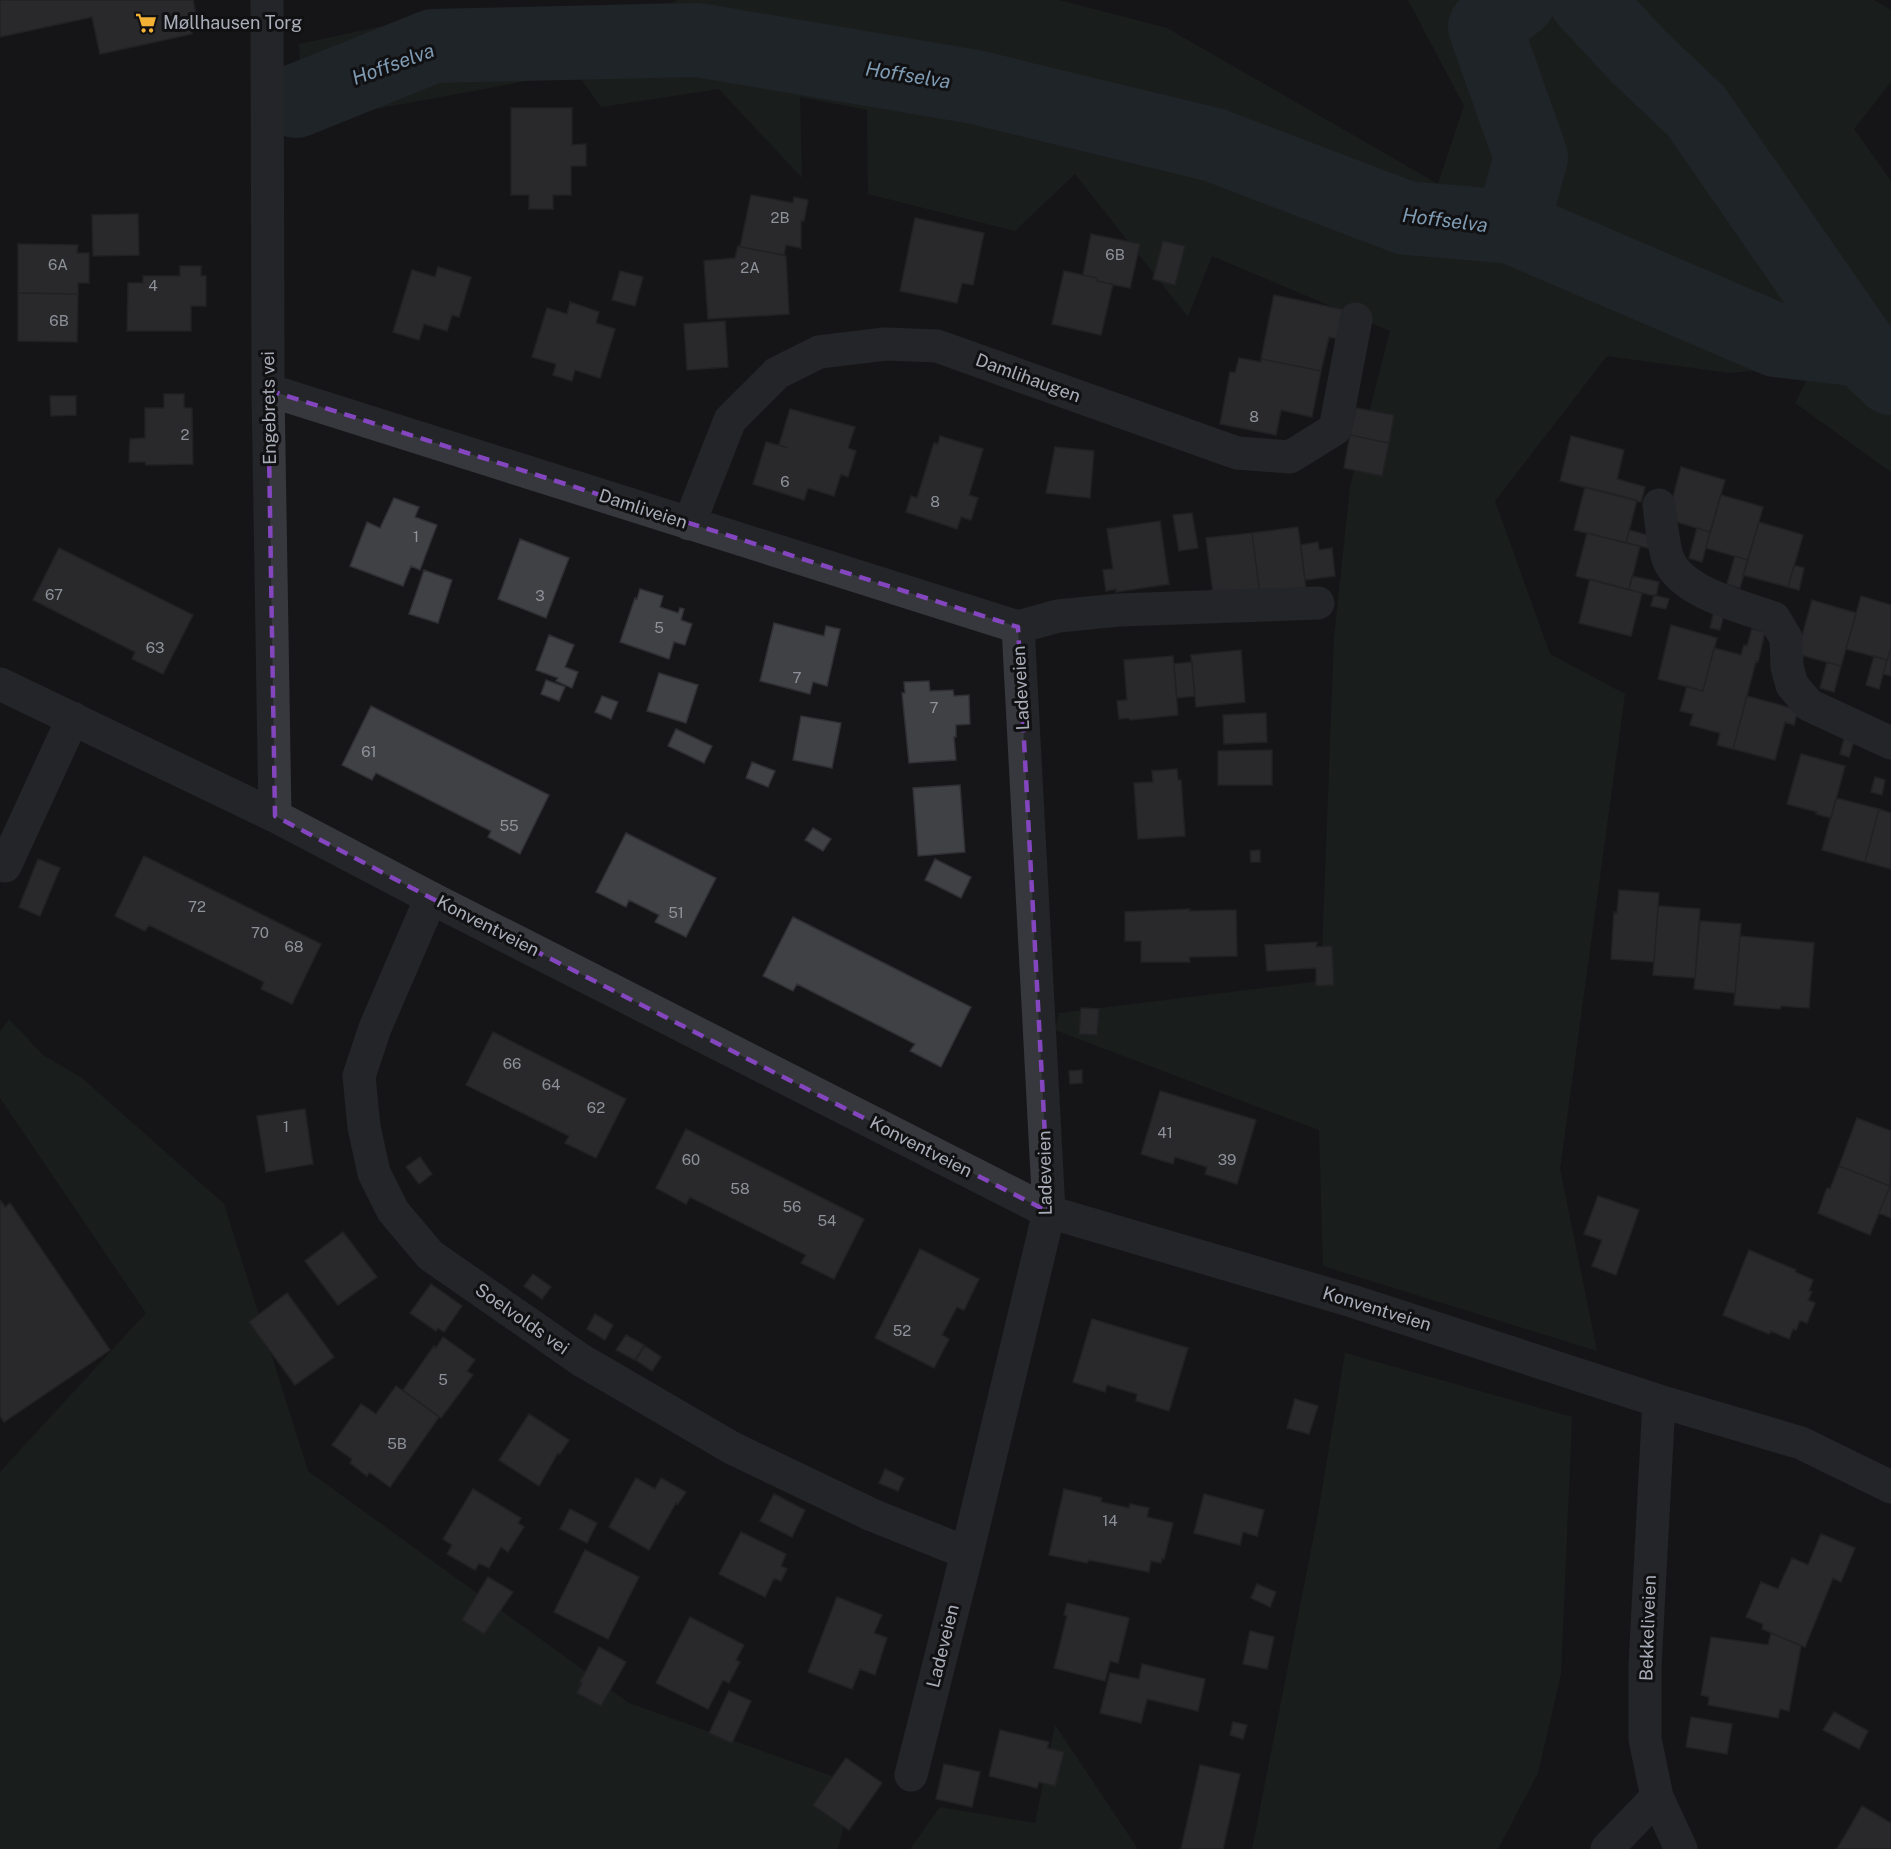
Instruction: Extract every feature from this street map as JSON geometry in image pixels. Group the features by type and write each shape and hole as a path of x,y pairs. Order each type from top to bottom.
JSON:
{"street":[{"name":"Engebrets vei","path":"267,0 268,390 275,816"},
{"name":"Damlihaugen","path":"689,524 730,420 777,373 819,352 885,344 937,346 1238,453 1290,457 1335,429 1356,319"},
{"name":"Damliveien","path":"268,390 1018,627"},
{"path":"1659,505 1669,561 1683,579 1706,593 1774,618 1786,638 1787,667 1792,686 1809,705 1891,743"},
{"path":"1018,627 1058,616 1119,610 1317,603"},
{"name":"Ladeveien","path":"911,1775 1049,1212 1018,627"},
{"name":"Konventveien","path":"0,684 275,816 431,898 1049,1212 1352,1301 1659,1401 1801,1443 1891,1487"},
{"path":"5,866 73,718"},
{"name":"Soelvolds vei","path":"431,898 375,1028 359,1076 364,1128 374,1173 393,1211 430,1255 581,1360 732,1448 872,1515 967,1553"},
{"name":"Bekkeliveien","path":"1659,1401 1645,1666 1645,1739 1656,1797 1681,1849"},
{"path":"1607,1849 1656,1797"}],"highlighted area":[{"path":"268,390 1018,627 1049,1212 431,898 275,816"}],"shaded area":[{"path":"678,0 1059,0 1167,28 1438,184 1464,106 1408,0 1874,0 1891,10 1891,82 1854,129 1891,181 1891,472 1795,403 1814,366 1729,373 1607,356 1495,501 1550,654 1625,694 1560,1169 1597,1351 1323,1266 1319,1130 1055,1030 1059,1013 1321,981 1334,638 1350,487 1390,331 1212,256 1188,317 1075,174 1015,231 868,194 867,110 800,97 802,178 719,89 601,107 576,72 304,122 299,44 457,10 671,3"},
{"path":"9,1019 43,1055 82,1078 224,1204 308,1471 629,1703 854,1784 838,1849 0,1849 0,1472 146,1313 0,1098 0,1032"},
{"path":"1345,1353 1572,1417 1561,1674 1538,1773 1498,1849 1252,1849 1316,1525"},
{"path":"1055,1725 1138,1849 910,1849 940,1807 1035,1823"}],"building":[{"name":"Møllhausen Torg","path":"0,0 193,0 199,29 192,31 192,34 100,54 92,17 0,37"},
{"path":"511,108 572,108 572,145 586,144 586,166 571,166 571,195 553,195 553,209 529,209 529,195 511,195"},
{"path":"751,195 793,203 794,197 808,200 804,221 801,221 801,248 786,245 784,255 740,247"},
{"path":"138,214 139,255 93,256 92,215"},
{"path":"915,218 984,233 973,285 962,283 957,303 900,291"},
{"path":"1091,234 1140,244 1130,288 1097,281 1097,278 1083,275"},
{"path":"1163,241 1185,246 1175,285 1153,279"},
{"path":"18,244 78,245 77,253 89,253 89,283 78,283 78,294 18,293"},
{"path":"738,246 786,256 789,314 708,319 704,261 735,258"},
{"path":"180,266 201,266 201,276 206,276 206,306 191,306 191,331 127,331 128,283 143,283 143,276 180,276"},
{"path":"438,267 471,277 459,317 452,315 447,331 424,324 419,340 393,332 412,270 435,277"},
{"path":"620,271 643,277 635,306 612,300"},
{"path":"1064,271 1113,284 1101,335 1052,324"},
{"path":"18,293 78,294 77,342 18,341"},
{"path":"1274,295 1345,310 1338,339 1329,337 1321,371 1261,359"},
{"path":"570,302 599,312 596,323 615,329 600,378 575,370 572,381 553,375 556,364 532,357 547,308 567,314"},
{"path":"725,321 728,367 687,370 684,324"},
{"path":"1239,358 1261,362 1261,359 1321,371 1312,417 1281,410 1276,435 1220,424 1230,372 1235,373"},
{"path":"164,394 184,394 184,408 192,408 193,464 146,465 145,462 129,462 130,439 145,438 145,408 164,408"},
{"path":"50,396 76,396 76,415 51,416"},
{"path":"1356,408 1394,415 1389,443 1350,435"},
{"path":"790,409 855,427 848,448 856,451 848,477 841,474 834,496 808,488 804,500 753,484 766,442 788,448 779,445"},
{"path":"1350,435 1389,443 1382,476 1344,468"},
{"path":"940,436 983,449 969,495 978,498 971,520 961,517 957,529 906,512 911,496 917,498 934,443 938,444"},
{"path":"1571,436 1624,450 1617,479 1645,487 1641,502 1560,481"},
{"path":"1055,447 1094,451 1090,498 1046,493"},
{"path":"1681,467 1725,480 1710,532 1667,519"},
{"path":"1585,487 1637,500 1626,543 1574,530"},
{"path":"1721,495 1763,507 1748,560 1706,548"},
{"path":"394,498 419,507 415,517 437,525 420,570 411,566 403,586 350,566 367,522 380,528"},
{"path":"1192,513 1198,548 1179,551 1173,515"},
{"path":"1160,521 1169,584 1116,592 1116,589 1106,591 1103,570 1113,569 1107,529"},
{"path":"1759,522 1803,535 1788,587 1743,575"},
{"path":"1298,527 1306,589 1260,595 1252,533"},
{"path":"1697,528 1710,532 1702,562 1689,558"},
{"path":"1629,530 1651,536 1648,548 1626,543"},
{"path":"1252,533 1260,595 1214,601 1206,538"},
{"path":"1587,533 1640,546 1629,590 1576,576"},
{"path":"520,539 569,558 546,618 498,599"},
{"path":"1318,542 1319,550 1332,548 1335,576 1305,580 1301,545"},
{"path":"59,548 193,615 163,674 132,659 135,652 33,600"},
{"path":"1735,556 1748,560 1740,588 1727,584"},
{"path":"1794,565 1804,568 1799,590 1788,587"},
{"path":"424,570 452,580 438,623 409,614"},
{"path":"1632,576 1659,582 1656,596 1629,590"},
{"path":"1590,579 1642,593 1631,636 1579,623"},
{"path":"640,589 663,596 660,607 678,613 680,608 684,609 681,620 692,624 685,645 674,642 669,659 620,642"},
{"path":"1654,595 1669,599 1666,609 1651,606"},
{"path":"1861,596 1891,605 1891,647 1887,660 1846,649"},
{"path":"1812,600 1856,613 1841,666 1797,654"},
{"path":"1714,611 1724,614 1720,630 1710,628"},
{"path":"774,623 824,636 826,626 840,629 827,686 813,682 810,694 760,681"},
{"path":"1671,625 1717,638 1703,691 1658,679"},
{"path":"1752,629 1765,632 1733,749 1717,745 1720,733 1690,725 1693,714 1680,711 1687,686 1703,691 1714,648 1741,655 1744,645 1747,646"},
{"path":"549,635 574,645 565,667 578,672 572,688 556,681 558,678 536,670"},
{"path":"1891,647 1891,676 1883,674"},
{"path":"1241,650 1245,702 1196,707 1191,655"},
{"path":"1173,656 1178,715 1119,719 1117,701 1127,700 1124,660"},
{"path":"1874,656 1887,660 1879,689 1866,685"},
{"path":"1192,662 1195,696 1177,698 1174,664"},
{"path":"1827,662 1841,666 1834,692 1820,688"},
{"path":"659,673 698,685 686,723 647,711"},
{"path":"546,680 565,687 559,701 541,694"},
{"path":"929,681 930,691 953,690 954,696 969,695 970,724 956,725 956,737 954,737 956,760 909,763 902,693 905,693 904,682"},
{"path":"602,696 618,702 611,719 595,712"},
{"path":"1747,696 1798,710 1794,725 1785,722 1775,760 1733,749"},
{"path":"371,706 549,795 520,854 488,837 491,831 376,773 372,780 342,765"},
{"path":"1266,713 1267,742 1224,744 1223,715"},
{"path":"801,716 841,723 832,768 793,760"},
{"path":"676,729 712,746 704,763 668,746"},
{"path":"1844,739 1854,741 1849,757 1840,754"},
{"path":"1272,750 1272,785 1218,785 1218,751"},
{"path":"1801,754 1845,766 1831,818 1787,804"},
{"path":"752,762 775,771 768,787 746,778"},
{"path":"1177,769 1178,780 1181,780 1185,836 1138,839 1134,783 1153,782 1152,771"},
{"path":"1875,777 1885,780 1882,795 1871,792"},
{"path":"960,785 965,852 918,856 913,788"},
{"path":"1836,798 1879,809 1865,862 1822,850"},
{"path":"1879,809 1891,813 1891,869 1865,862"},
{"path":"813,828 831,839 823,851 805,840"},
{"path":"626,833 716,878 686,937 655,922 659,915 629,900 626,907 596,892"},
{"path":"1260,850 1260,862 1251,862 1250,851"},
{"path":"144,856 321,944 292,1004 261,989 264,982 149,925 145,931 115,916"},
{"path":"38,859 60,868 40,916 19,907"},
{"path":"935,859 971,877 961,898 925,880"},
{"path":"1619,890 1659,893 1654,962 1611,959 1614,912 1617,913"},
{"path":"1658,906 1700,909 1695,978 1653,975"},
{"path":"1190,909 1189,911 1236,910 1237,956 1189,957 1190,962 1141,962 1141,941 1125,941 1125,912"},
{"path":"793,917 971,1007 941,1067 910,1051 915,1044 797,984 793,991 763,976"},
{"path":"1700,921 1741,924 1735,993 1694,989"},
{"path":"1740,936 1814,943 1809,1008 1781,1006 1780,1009 1734,1005"},
{"path":"1317,942 1316,947 1332,946 1334,985 1316,986 1316,968 1267,971 1265,945"},
{"path":"1081,1008 1099,1009 1097,1035 1079,1034"},
{"path":"493,1032 626,1099 596,1158 565,1143 569,1136 466,1085"},
{"path":"1082,1070 1082,1083 1070,1084 1069,1071"},
{"path":"1160,1091 1256,1120 1237,1184 1205,1174 1207,1167 1175,1157 1173,1164 1141,1154"},
{"path":"305,1109 313,1164 266,1172 257,1116"},
{"path":"1857,1118 1891,1131 1890,1186 1839,1166"},
{"path":"686,1129 864,1219 834,1279 801,1263 806,1255 690,1197 686,1204 656,1188"},
{"path":"420,1157 432,1174 419,1184 406,1167"},
{"path":"1839,1166 1890,1186 1870,1235 1818,1213 1827,1188 1830,1189"},
{"path":"1891,1184 1891,1218 1879,1213"},
{"path":"1598,1196 1639,1210 1616,1275 1592,1266 1602,1240 1584,1234"},
{"path":"0,1200 5,1207 10,1203 110,1350 4,1422 0,1416"},
{"path":"343,1232 377,1277 338,1305 305,1261"},
{"path":"920,1249 979,1279 964,1310 957,1307 942,1335 949,1339 934,1368 875,1338"},
{"path":"1749,1250 1796,1270 1795,1272 1813,1280 1809,1291 1812,1292 1808,1300 1815,1303 1807,1323 1800,1320 1789,1339 1771,1331 1769,1334 1723,1315"},
{"path":"533,1274 551,1287 542,1299 524,1286"},
{"path":"431,1284 462,1306 444,1332 438,1328 436,1331 410,1313"},
{"path":"287,1293 334,1357 295,1385 249,1322"},
{"path":"595,1314 613,1325 605,1340 587,1329"},
{"path":"1092,1319 1188,1348 1169,1411 1136,1401 1137,1394 1107,1385 1105,1392 1073,1382"},
{"path":"626,1335 644,1345 635,1360 616,1350"},
{"path":"443,1337 475,1360 467,1371 473,1375 441,1418 403,1390"},
{"path":"645,1346 661,1357 652,1371 636,1360"},
{"path":"396,1386 439,1417 390,1487 369,1472 367,1476 350,1463 352,1459 332,1445 361,1404 376,1414"},
{"path":"1295,1399 1318,1406 1309,1434 1287,1428"},
{"path":"529,1414 569,1440 560,1454 558,1453 539,1486 499,1460"},
{"path":"885,1469 904,1478 898,1491 879,1483"},
{"path":"636,1478 655,1489 661,1478 686,1492 678,1504 676,1503 649,1550 609,1527"},
{"path":"473,1489 521,1518 518,1523 524,1527 508,1552 501,1547 489,1568 479,1563 475,1570 447,1554 452,1545 443,1539"},
{"path":"1064,1489 1102,1498 1101,1502 1129,1508 1130,1504 1149,1508 1147,1517 1173,1523 1164,1559 1162,1558 1161,1563 1151,1561 1149,1572 1049,1555"},
{"path":"774,1494 805,1510 792,1537 760,1521"},
{"path":"1204,1494 1264,1510 1257,1536 1243,1532 1240,1545 1194,1533"},
{"path":"570,1509 597,1523 587,1543 560,1529"},
{"path":"741,1532 786,1554 781,1566 787,1569 781,1581 774,1578 765,1597 719,1574"},
{"path":"1821,1534 1855,1548 1841,1582 1833,1578 1805,1647 1762,1629 1763,1624 1746,1617 1761,1582 1778,1589 1792,1558 1808,1565"},
{"path":"585,1550 639,1577 608,1639 554,1612"},
{"path":"488,1577 513,1592 484,1634 462,1620"},
{"path":"1257,1584 1276,1592 1270,1607 1251,1598"},
{"path":"837,1597 882,1615 874,1633 887,1638 875,1675 860,1669 852,1689 808,1672"},
{"path":"1067,1603 1129,1618 1118,1663 1110,1661 1105,1681 1054,1668 1067,1616 1064,1615"},
{"path":"690,1617 744,1645 736,1660 740,1662 729,1683 723,1680 708,1709 656,1683"},
{"path":"1250,1631 1274,1637 1267,1669 1243,1664"},
{"path":"1771,1633 1801,1646 1789,1711 1780,1709 1778,1718 1708,1705 1709,1697 1701,1695 1711,1637 1768,1645"},
{"path":"599,1647 626,1662 601,1706 577,1693 582,1683 580,1682"},
{"path":"1142,1664 1205,1679 1198,1711 1147,1699 1141,1723 1100,1713 1110,1673 1139,1679"},
{"path":"729,1691 751,1701 732,1743 709,1733"},
{"path":"1834,1712 1868,1731 1859,1749 1823,1730"},
{"path":"1691,1717 1732,1724 1727,1754 1686,1747"},
{"path":"1233,1722 1247,1725 1243,1739 1230,1735"},
{"path":"1000,1730 1049,1742 1047,1748 1064,1752 1055,1786 1039,1782 1037,1788 989,1776"},
{"path":"846,1758 882,1783 849,1830 813,1805"},
{"path":"944,1764 980,1772 972,1807 936,1799"},
{"path":"1200,1765 1240,1774 1223,1849 1181,1849"},
{"path":"1862,1806 1891,1823 1891,1849 1837,1849"}],"waterway":[{"name":"Hoffselva","path":"296,101 433,46 698,40 975,87 1214,145 1406,218 1512,227 1531,157 1485,27 1519,0"},
{"name":"Hoffselva","path":"1586,0 1639,57 1696,111 1862,350 1891,378"},
{"name":"Hoffselva","path":"1512,227 1776,340 1862,350"}],"place":[{"name":"Møllhausen Torg","path":"146,23"}]}
